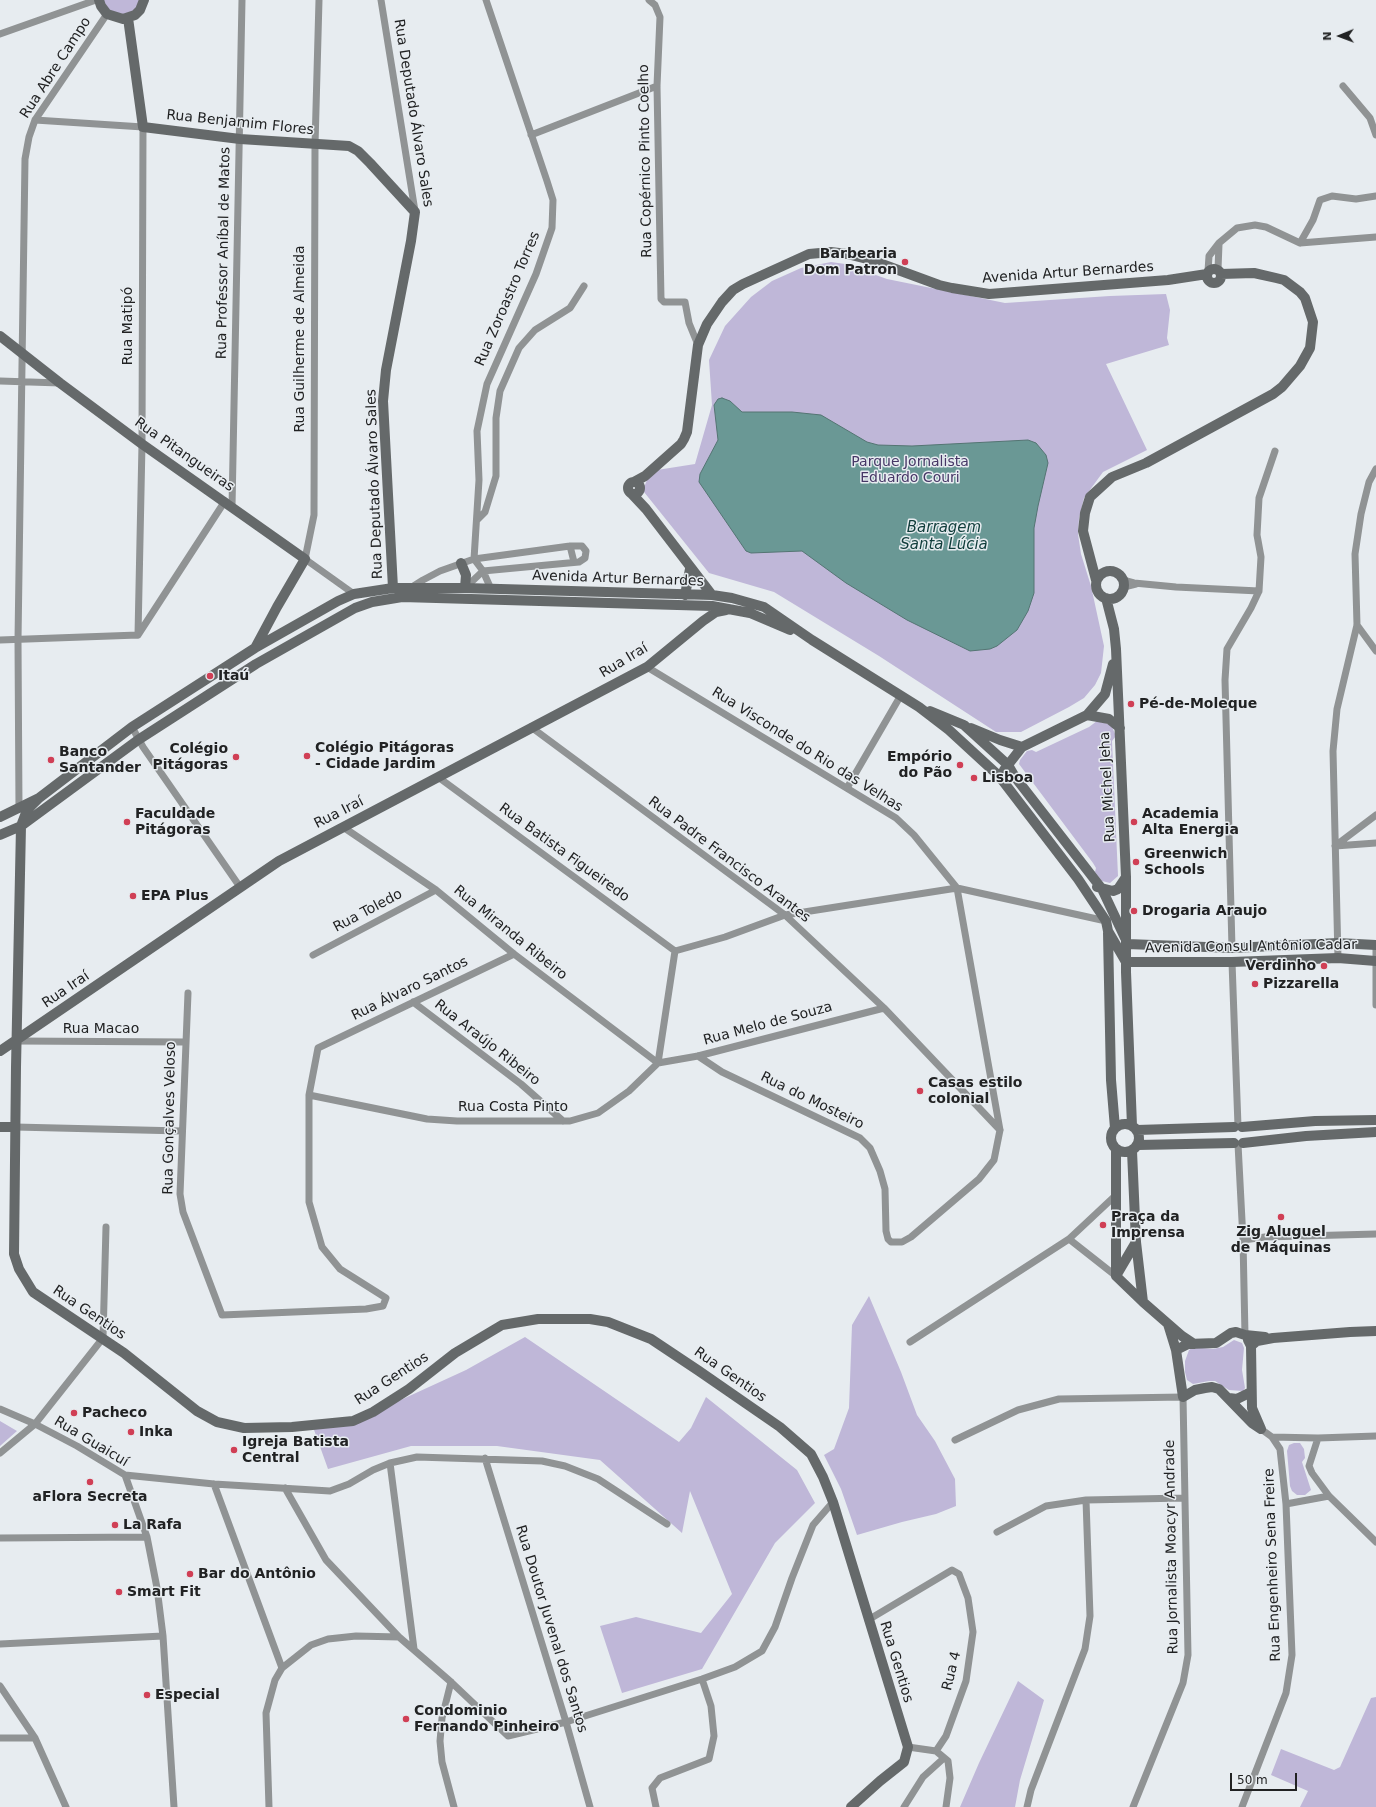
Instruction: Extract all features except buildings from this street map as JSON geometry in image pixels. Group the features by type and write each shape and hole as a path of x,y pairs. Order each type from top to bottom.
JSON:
{"street":[{"path":"0,34 98,0 107,14 118,19 128,18 140,10 144,0"},
{"name":"Rua Professor Aníbal de Matos","path":"229,504 240,139 242,0"},
{"name":"Rua Guilherme de Almeida","path":"255,648 305,559 314,515 315,144 320,0"},
{"name":"Rua Deputado Álvaro Sales","path":"381,0 415,212 412,241 386,370 383,401 394,588"},
{"name":"Rua Zoroastro Torres","path":"474,559 479,480 477,431 487,384 536,274 552,228 553,200 548,181 486,0"},
{"name":"Rua Copérnico Pinto Coelho","path":"649,0 655,5 660,17 657,86 661,299 664,302 685,302 688,323 698,345"},
{"name":"Rua Abre Campo","path":"19,809 18,640 25,159 29,137 35,120 107,14"},
{"name":"Rua Matipó","path":"128,18 143,127 142,444 138,635"},
{"path":"531,135 657,86"},
{"path":"1343,86 1370,118 1376,135"},
{"name":"Rua Benjamim Flores","path":"35,120 143,127 240,139 349,146 358,151 415,212"},
{"path":"1300,243 1313,220 1320,200 1332,196 1356,199 1376,196"},
{"path":"1214,275 1209,256 1219,243 1237,228 1255,225 1266,227 1300,243 1376,237"},
{"path":"1214,275 1219,243"},
{"name":"Avenida Artur Bernardes","path":"690,569 646,509 636,488 645,476 681,444 684,439 690,407 695,357 698,345 707,324 722,302 733,290 754,278 809,254 831,252 871,260 939,285 989,294 1254,273 1284,280 1300,292 1305,298 1313,322 1310,348 1300,366 1282,387 1273,394 1146,463 1112,477 1090,497 1083,521 1083,531 1090,555 1099,576"},
{"path":"477,520 484,512 496,476 496,418 500,391 520,348 535,330 570,308 584,286"},
{"name":"Rua Pitangueiras","path":"0,336 142,444 229,504 354,594"},
{"path":"0,381 60,383"},
{"path":"1232,948 1225,680 1227,649 1251,608 1259,590 1261,557 1257,535 1259,498 1275,451"},
{"path":"1338,958 1333,751 1337,709 1357,625 1355,554 1361,514 1369,482 1376,469"},
{"path":"0,640 138,635 229,504"},
{"path":"570,546 574,562"},
{"path":"412,587 423,580 461,563 474,559 570,546 582,546 586,551 585,558 574,562 483,571 465,588 443,598"},
{"path":"474,559 483,571 491,589"},
{"path":"461,563 466,575 465,588"},
{"path":"685,595 690,569"},
{"path":"690,569 712,595"},
{"path":"1123,583 1120,595 1111,598 1101,596 1096,589 1099,576 1106,571 1114,571 1123,583 1259,590"},
{"name":"Avenida Artur Bernardes","path":"38,798 132,727 255,648 338,601 354,594 412,587 712,595 732,598 764,607 812,640 901,695 949,730 999,776 1078,879 1107,926 1126,962"},
{"name":"Avenida Artur Bernardes","path":"0,835 21,826 138,740 256,664 355,608 372,602 402,597 712,606 736,609 750,613 812,640"},
{"path":"693,605 703,621 712,606 732,598"},
{"name":"Rua Michel Jeha","path":"1111,598 1116,649 1120,728 1126,877 1126,962 1135,1128"},
{"name":"Rua Iraí","path":"0,1052 240,887 293,853 647,667 716,612 736,609"},
{"path":"1357,625 1376,651"},
{"path":"255,648 256,664"},
{"path":"999,776 1022,747 1087,715 1105,694 1111,675 1116,649"},
{"name":"Rua Visconde do Rio das Velhas","path":"647,667 896,818 914,835 957,888"},
{"path":"847,788 901,695"},
{"name":"Avenida Artur Bernardes","path":"919,707 964,725 1008,765 1015,777 1102,889 1116,916 1127,944"},
{"path":"1087,715 1109,719 1120,728"},
{"path":"964,725 1000,740 1022,747"},
{"path":"132,727 138,740 240,887"},
{"name":"Rua Padre Francisco Arantes","path":"531,728 785,915 884,1008 1000,1130"},
{"name":"Rua Batista Figueiredo","path":"438,777 675,951"},
{"path":"0,818 38,798"},
{"path":"21,826 27,810 38,798"},
{"path":"1335,846 1376,815"},
{"name":"Rua Gentios","path":"21,826 16,1041 14,1254 19,1269 33,1292 103,1338 167,1386 197,1411 217,1422 244,1428 292,1427 353,1421 373,1412 409,1389 455,1353 502,1325 538,1319 590,1319 608,1322 650,1340 699,1371 780,1427 810,1454 823,1477 834,1502 868,1620 908,1747"},
{"name":"Rua Miranda Ribeiro","path":"343,827 436,890 514,954 658,1063"},
{"path":"1335,846 1376,843"},
{"path":"1078,879 1102,889 1113,891 1118,888 1126,877"},
{"path":"957,888 1000,1130"},
{"path":"658,1063 675,951 725,938 785,915 957,888 1107,926 1111,1080 1115,1128 1111,1141 1116,1149 1124,1153 1135,1148 1238,1143 1306,1136 1376,1132"},
{"name":"Rua Toledo","path":"313,955 436,890"},
{"name":"Avenida Consul Antônio Cadar","path":"1127,944 1232,948 1338,943 1376,945"},
{"path":"1376,945 1376,1005"},
{"name":"Rua Álvaro Santos","path":"309,1095 318,1048 514,954"},
{"name":"Avenida Consul Antônio Cadar","path":"1126,962 1232,962 1338,958 1376,961"},
{"path":"1232,962 1238,1127 1247,1135 1238,1143"},
{"name":"Rua Gonçalves Veloso","path":"188,993 180,1194 183,1212 222,1315 366,1309 383,1306 386,1298 340,1269 322,1247 309,1202 309,1095"},
{"name":"Rua Araújo Ribeiro","path":"413,1002 521,1084 563,1121"},
{"name":"Rua Melo de Souza","path":"658,1063 698,1056 884,1008"},
{"name":"Rua Macao","path":"16,1041 185,1042"},
{"path":"0,1052 16,1067"},
{"name":"Rua do Mosteiro","path":"698,1056 722,1072 860,1138 870,1148 880,1171 885,1189 886,1231 888,1239 891,1242 902,1242 911,1237 978,1179 994,1160 1000,1130"},
{"name":"Rua Costa Pinto","path":"309,1095 426,1119 457,1121 570,1121 598,1113 629,1091 658,1063"},
{"path":"1115,1128 1122,1124 1135,1128 1238,1127 1315,1121 1376,1120"},
{"path":"0,1127 182,1131"},
{"path":"1238,1127 1229,1135 1238,1143 1243,1240 1245,1335 1251,1346 1252,1408 1261,1429"},
{"path":"1135,1128 1139,1135 1135,1148 1136,1242 1143,1302"},
{"path":"1116,1149 1116,1276"},
{"path":"910,1342 1069,1239 1116,1195"},
{"path":"0,1453 35,1424 103,1338 106,1227"},
{"path":"1243,1240 1265,1237 1376,1234"},
{"path":"1069,1239 1116,1276 1168,1324 1194,1344"},
{"path":"1116,1276 1136,1242"},
{"path":"1168,1324 1176,1350 1183,1397"},
{"path":"1251,1346 1256,1342 1273,1338 1376,1331"},
{"path":"1176,1350 1188,1344 1216,1343 1231,1333 1236,1332 1245,1335 1273,1338"},
{"path":"1180,1382 1195,1390"},
{"path":"955,1440 1018,1410 1059,1399 1183,1397 1195,1390 1212,1387 1219,1389 1252,1423 1272,1437 1318,1438 1376,1436"},
{"path":"1229,1398 1237,1399 1251,1392"},
{"name":"Rua Jornalista Moacyr Andrade","path":"1133,1807 1183,1683 1188,1655 1189,1638 1183,1397"},
{"name":"Rua Guaicuí","path":"0,1409 35,1424 77,1446 125,1475 146,1537 156,1588 163,1636 174,1807"},
{"name":"Rua Engenheiro Sena Freire","path":"1242,1807 1286,1693 1292,1655 1286,1504 1280,1449 1272,1437"},
{"path":"1318,1438 1309,1466 1312,1473 1329,1496 1374,1538"},
{"path":"125,1475 214,1484 330,1491 349,1484 373,1470 390,1463 417,1457 542,1461 565,1466 598,1479 667,1524"},
{"name":"Rua Doutor Juvenal dos Santos","path":"485,1458 566,1722 590,1807"},
{"path":"390,1463 414,1649"},
{"path":"214,1484 282,1668"},
{"path":"285,1488 326,1560 399,1637 451,1682 508,1736 566,1722 702,1679 736,1667 762,1651 775,1627 792,1578 813,1526 834,1502"},
{"path":"1286,1504 1329,1496"},
{"path":"997,1532 1046,1506 1086,1500 1185,1498"},
{"path":"1027,1807 1031,1790 1085,1649 1090,1616 1086,1500"},
{"path":"0,1538 146,1537"},
{"name":"Rua 4","path":"868,1620 952,1570 959,1574 968,1598 973,1632 966,1681 946,1736 936,1751"},
{"path":"0,1644 163,1636"},
{"path":"269,1807 266,1713 275,1680 282,1668 311,1645 328,1639 356,1636 399,1637"},
{"path":"656,1807 652,1788 660,1778 709,1758 714,1736 712,1706 702,1679"},
{"path":"451,1682 442,1718 440,1741 442,1762 454,1807"},
{"path":"0,1686 35,1738 66,1807"},
{"path":"0,1738 35,1738"},
{"path":"852,1807 880,1780 904,1762 908,1747 936,1751 948,1761 950,1778 946,1807"},
{"path":"904,1807 923,1777 944,1758"}],"green space":[{"path":"101,0 142,0 129,16 112,15"},
{"name":"Parque Jornalista Eduardo Couri","path":"831,262 845,264 887,279 1005,303 1166,294 1170,310 1167,338 1169,345 1106,364 1147,450 1103,472 1084,498 1079,518 1078,534 1081,554 1091,586 1104,646 1101,673 1095,685 1084,698 1021,732 996,732 879,656 774,592 709,573 640,487 645,485 649,475 657,470 695,464 712,405 709,360 725,326 751,297 772,281 801,268"},
{"path":"1097,721 1109,724 1116,736 1112,741 1118,876 1110,883 1102,881 1095,872 1096,868 1093,863 1019,764 1020,760 1027,751 1032,750 1036,752 1089,727"},
{"path":"869,1296 901,1372 917,1415 935,1441 955,1479 956,1506 936,1514 857,1535 841,1489 824,1455 834,1449 849,1408 852,1325"},
{"path":"525,1337 679,1442 691,1428 706,1397 797,1470 815,1503 775,1543 702,1669 622,1693 600,1626 636,1617 701,1633 732,1594 690,1491 682,1533 600,1460 497,1446 411,1446 328,1469 313,1427 357,1420 466,1370"},
{"path":"1234,1340 1242,1343 1244,1348 1242,1370 1245,1388 1243,1391 1229,1390 1215,1381 1193,1384 1187,1380 1185,1361 1189,1350 1193,1347 1213,1349 1223,1347"},
{"path":"0,1421 17,1431 0,1446"},
{"path":"1300,1443 1304,1449 1305,1458 1302,1462 1311,1490 1305,1495 1297,1495 1292,1491 1290,1486 1287,1451 1289,1445"},
{"path":"1018,1681 1044,1700 1020,1780 1015,1807 960,1807 979,1763"},
{"path":"1376,1697 1376,1807 1300,1807 1308,1791 1271,1775 1281,1749 1334,1770 1340,1767 1371,1698"}],"water":[{"name":"Barragem Santa Lúcia","path":"722,398 730,401 742,412 792,412 821,415 867,442 878,445 912,446 1028,440 1036,443 1046,455 1048,463 1034,528 1034,593 1028,611 1017,630 997,646 990,649 970,651 907,620 846,583 802,551 751,553 746,551 699,482 700,474 718,440 714,405 718,399"}],"place":[{"name":"Barbearia Dom Patron","path":"905,262"},
{"name":"Itaú","path":"210,676"},
{"name":"Pé-de-Moleque","path":"1131,704"},
{"name":"Colégio Pitágoras - Cidade Jardim","path":"307,756"},
{"name":"Colégio Pitágoras","path":"236,757"},
{"name":"Banco Santander","path":"51,760"},
{"name":"Empório do Pão","path":"960,765"},
{"name":"Lisboa","path":"974,778"},
{"name":"Faculdade Pitágoras","path":"127,822"},
{"name":"Academia Alta Energia","path":"1134,822"},
{"name":"Greenwich Schools","path":"1136,862"},
{"name":"EPA Plus","path":"133,896"},
{"name":"Drogaria Araujo","path":"1134,911"},
{"name":"Verdinho","path":"1324,966"},
{"name":"Pizzarella","path":"1255,984"},
{"name":"Casas estilo colonial","path":"920,1091"},
{"name":"Zig Aluguel de Máquinas","path":"1281,1217"},
{"name":"Praça da Imprensa","path":"1103,1225"},
{"name":"Pacheco","path":"74,1413"},
{"name":"Inka","path":"131,1432"},
{"name":"Igreja Batista Central","path":"234,1450"},
{"name":"aFlora Secreta","path":"90,1482"},
{"name":"La Rafa","path":"115,1525"},
{"name":"Bar do Antônio","path":"190,1574"},
{"name":"Smart Fit","path":"119,1592"},
{"name":"Especial","path":"147,1695"},
{"name":"Condominio Fernando Pinheiro","path":"406,1719"}]}
